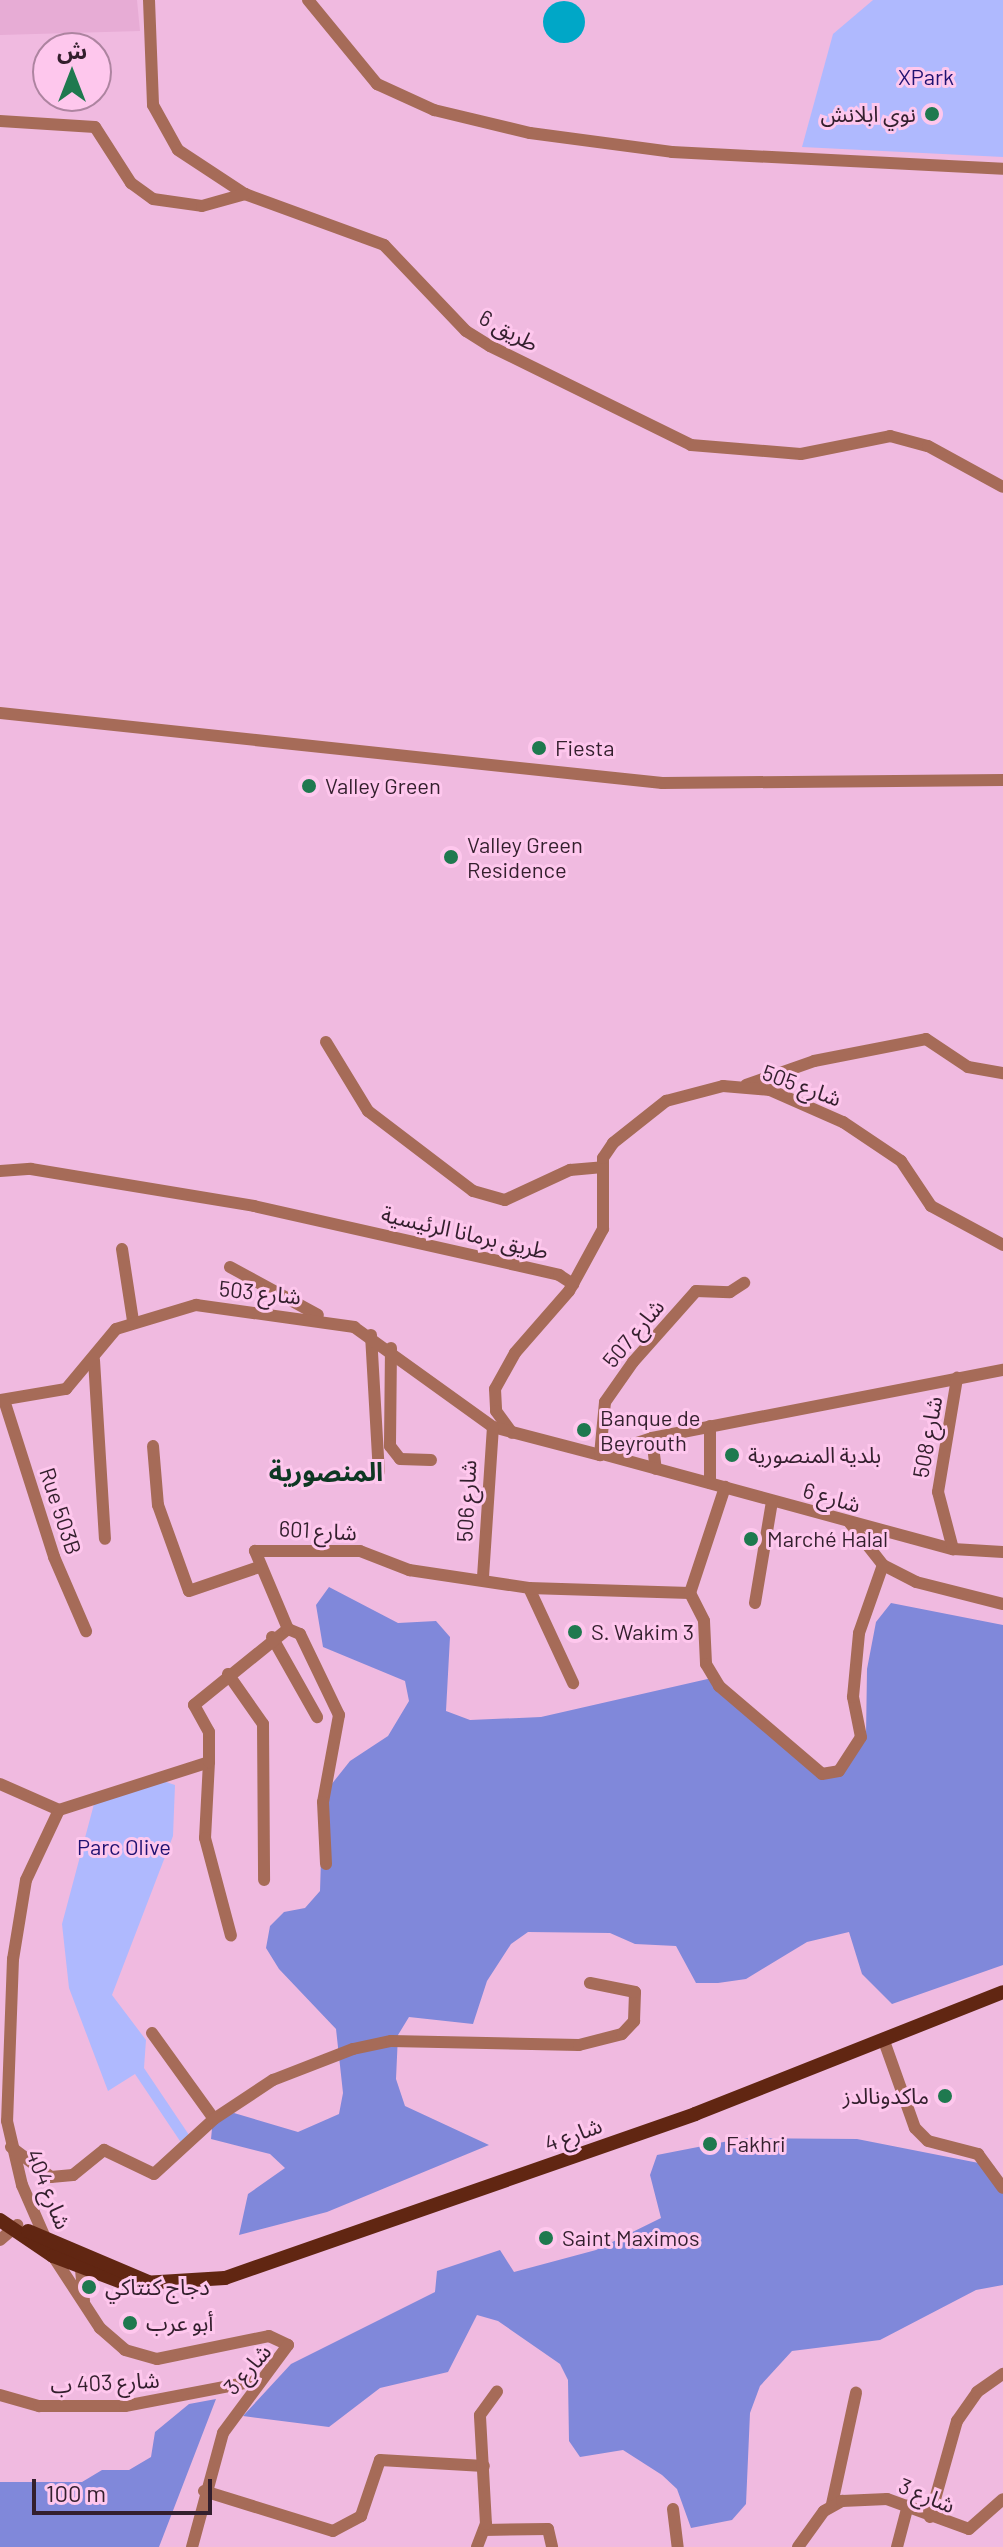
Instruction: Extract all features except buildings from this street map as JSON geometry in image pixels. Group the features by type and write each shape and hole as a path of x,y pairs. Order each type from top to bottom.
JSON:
{"main road":[{"name":"شارع 4","path":"5,2226 80,2263 148,2282 208,2281 278,2262 884,2041 1003,1992"}],"street":[{"name":"طريق 6","path":"149,0 148,64 160,123 189,159 245,194 365,234 401,259 466,331 691,445 801,454 890,436 928,446 1003,487"},
{"path":"308,0 377,84 403,99 489,123 724,158 1003,169"},
{"path":"0,121 95,127 131,183 153,199 202,206 245,194"},
{"path":"0,703 16,711"},
{"path":"0,713 16,711 367,756 662,783 1003,780"},
{"path":"743,1086 814,1061 926,1039 968,1067 1003,1073"},
{"path":"326,1042 368,1111 473,1191 505,1200 570,1170 603,1167 603,1229 573,1284 495,1389 496,1411 514,1435 603,1455 652,1438 1003,1370"},
{"name":"شارع 505","path":"603,1167 613,1143 648,1111 703,1088 743,1086 843,1122 901,1161 931,1206 1003,1245"},
{"name":"طريق برمانا الرئيسية","path":"0,1171 31,1169 254,1206 524,1265 573,1284"},
{"path":"122,1249 133,1321"},
{"path":"230,1267 270,1295 332,1320"},
{"name":"شارع 507","path":"603,1455 605,1402 633,1362 696,1291 730,1292 744,1283"},
{"name":"شارع 503","path":"2,1400 66,1389 116,1329 133,1321 196,1305 332,1320 371,1335 493,1427 514,1435"},
{"path":"371,1335 379,1472"},
{"path":"391,1348 390,1446 400,1459 431,1460"},
{"path":"94,1357 105,1539"},
{"name":"شارع 508","path":"953,1549 938,1492 957,1378"},
{"name":"Rue 503B","path":"2,1400 54,1557 86,1631"},
{"path":"710,1426 710,1483"},
{"name":"شارع 506","path":"483,1577 493,1427"},
{"path":"652,1438 656,1469"},
{"path":"153,1446 158,1505 189,1591 256,1568 288,1629 300,1634 339,1715 323,1802 326,1864"},
{"name":"شارع 6","path":"603,1455 953,1549 1003,1552"},
{"path":"725,1487 690,1593 704,1621 706,1664 719,1686 822,1774 839,1771 861,1737 853,1697 859,1633 883,1565"},
{"path":"755,1603 772,1501"},
{"path":"850,1523 883,1565 916,1582 1003,1604"},
{"name":"شارع 601","path":"256,1568 253,1554 265,1548 346,1550 409,1570 483,1577 529,1588 690,1593"},
{"path":"529,1588 573,1683"},
{"path":"231,1936 205,1838 211,1742 194,1705 272,1637 288,1629"},
{"path":"272,1637 317,1717"},
{"path":"228,1674 263,1724 264,1880"},
{"path":"0,1784 59,1810 209,1762"},
{"name":"شارع 404","path":"52,2250 9,2145 5,2057 13,1959 26,1880 59,1810"},
{"path":"9,2145 51,2177 73,2175 104,2150 154,2174 214,2119 273,2080 353,2049 391,2041 579,2045 622,2034 634,2021 635,1992 590,1983"},
{"path":"152,2033 214,2119"},
{"path":"884,2041 915,2128 928,2141 978,2154 1003,2188"},
{"name":"شارع 3","path":"52,2250 110,2339 157,2359 282,2339 288,2354 260,2380 223,2433 204,2491 192,2547"},
{"name":"شارع 3","path":"80,2263 85,2304"},
{"path":"930,2517 957,2421 977,2392 1003,2374"},
{"name":"شارع 403 ب","path":"0,2395 39,2406 125,2406 260,2380"},
{"path":"477,2547 484,2530 480,2415 497,2392"},
{"path":"798,2547 832,2504 856,2393"},
{"path":"204,2491 333,2531 361,2516 380,2460 484,2466"},
{"name":"شارع 3","path":"832,2504 864,2496 908,2505 930,2517 969,2529 1003,2499"},
{"path":"897,2547 908,2505"},
{"path":"673,2509 678,2547"},
{"path":"484,2530 543,2528 552,2547"}],"shaded area":[{"path":"0,0 137,0 140,31 0,35"},
{"path":"564,1 579,7 585,22 579,37 564,43 549,37 543,22 549,7"},
{"path":"329,1587 398,1623 436,1621 450,1637 446,1711 470,1720 541,1717 712,1678 805,1765 844,1772 866,1736 867,1669 876,1622 891,1603 1003,1625 1003,1965 892,2004 862,1974 849,1932 807,1942 746,1979 696,1983 676,1946 635,1944 610,1933 528,1932 511,1944 487,1981 473,2024 409,2017 398,2035 396,2079 405,2106 489,2145 327,2212 239,2235 248,2194 285,2168 270,2154 211,2139 213,2118 234,2113 298,2132 339,2114 343,2093 336,2029 279,1969 266,1948 270,1926 284,1912 305,1908 320,1891 323,1795 350,1761 388,1736 409,1701 405,1681 323,1647 316,1605"},
{"path":"744,2138 857,2139 994,2166 1003,2185 1003,2285 976,2290 880,2340 792,2351 760,2386 750,2413 746,2504 732,2520 691,2528 677,2489 662,2475 623,2450 580,2457 569,2441 568,2380 560,2364 498,2321 477,2315 448,2372 380,2388 329,2427 243,2416 291,2364 435,2292 437,2271 500,2250 514,2272 596,2250 661,2218 650,2175 657,2155"},
{"path":"216,2399 159,2547 0,2547 0,2482 82,2482 102,2470 129,2470 151,2457 155,2432 189,2404"}],"green space":[{"name":"XPark","path":"873,0 1003,0 1003,157 802,147 833,34"},
{"name":"Parc Olive","path":"160,1780 175,1785 173,1836 112,1995 146,2040 144,2068 189,2135 182,2144 135,2074 108,2091 69,1988 62,1924 94,1804"}],"place":[{"name":"نوي ابلانش","path":"932,114"},
{"name":"Fiesta","path":"539,748"},
{"name":"Valley Green","path":"309,786"},
{"name":"Valley Green Residence","path":"451,857"},
{"name":"Banque de Beyrouth","path":"584,1430"},
{"name":"بلدية المنصورية","path":"732,1455"},
{"name":"Marché Halal","path":"751,1539"},
{"name":"S. Wakim 3","path":"575,1632"},
{"name":"ماكدونالدز","path":"945,2096"},
{"name":"Fakhri","path":"710,2144"},
{"name":"Saint Maximos","path":"546,2238"},
{"name":"دجاج كنتاكي","path":"89,2287"},
{"name":"أبو عرب","path":"130,2323"}],"district":[{"name":"المنصورية","path":"326,1471"}]}
